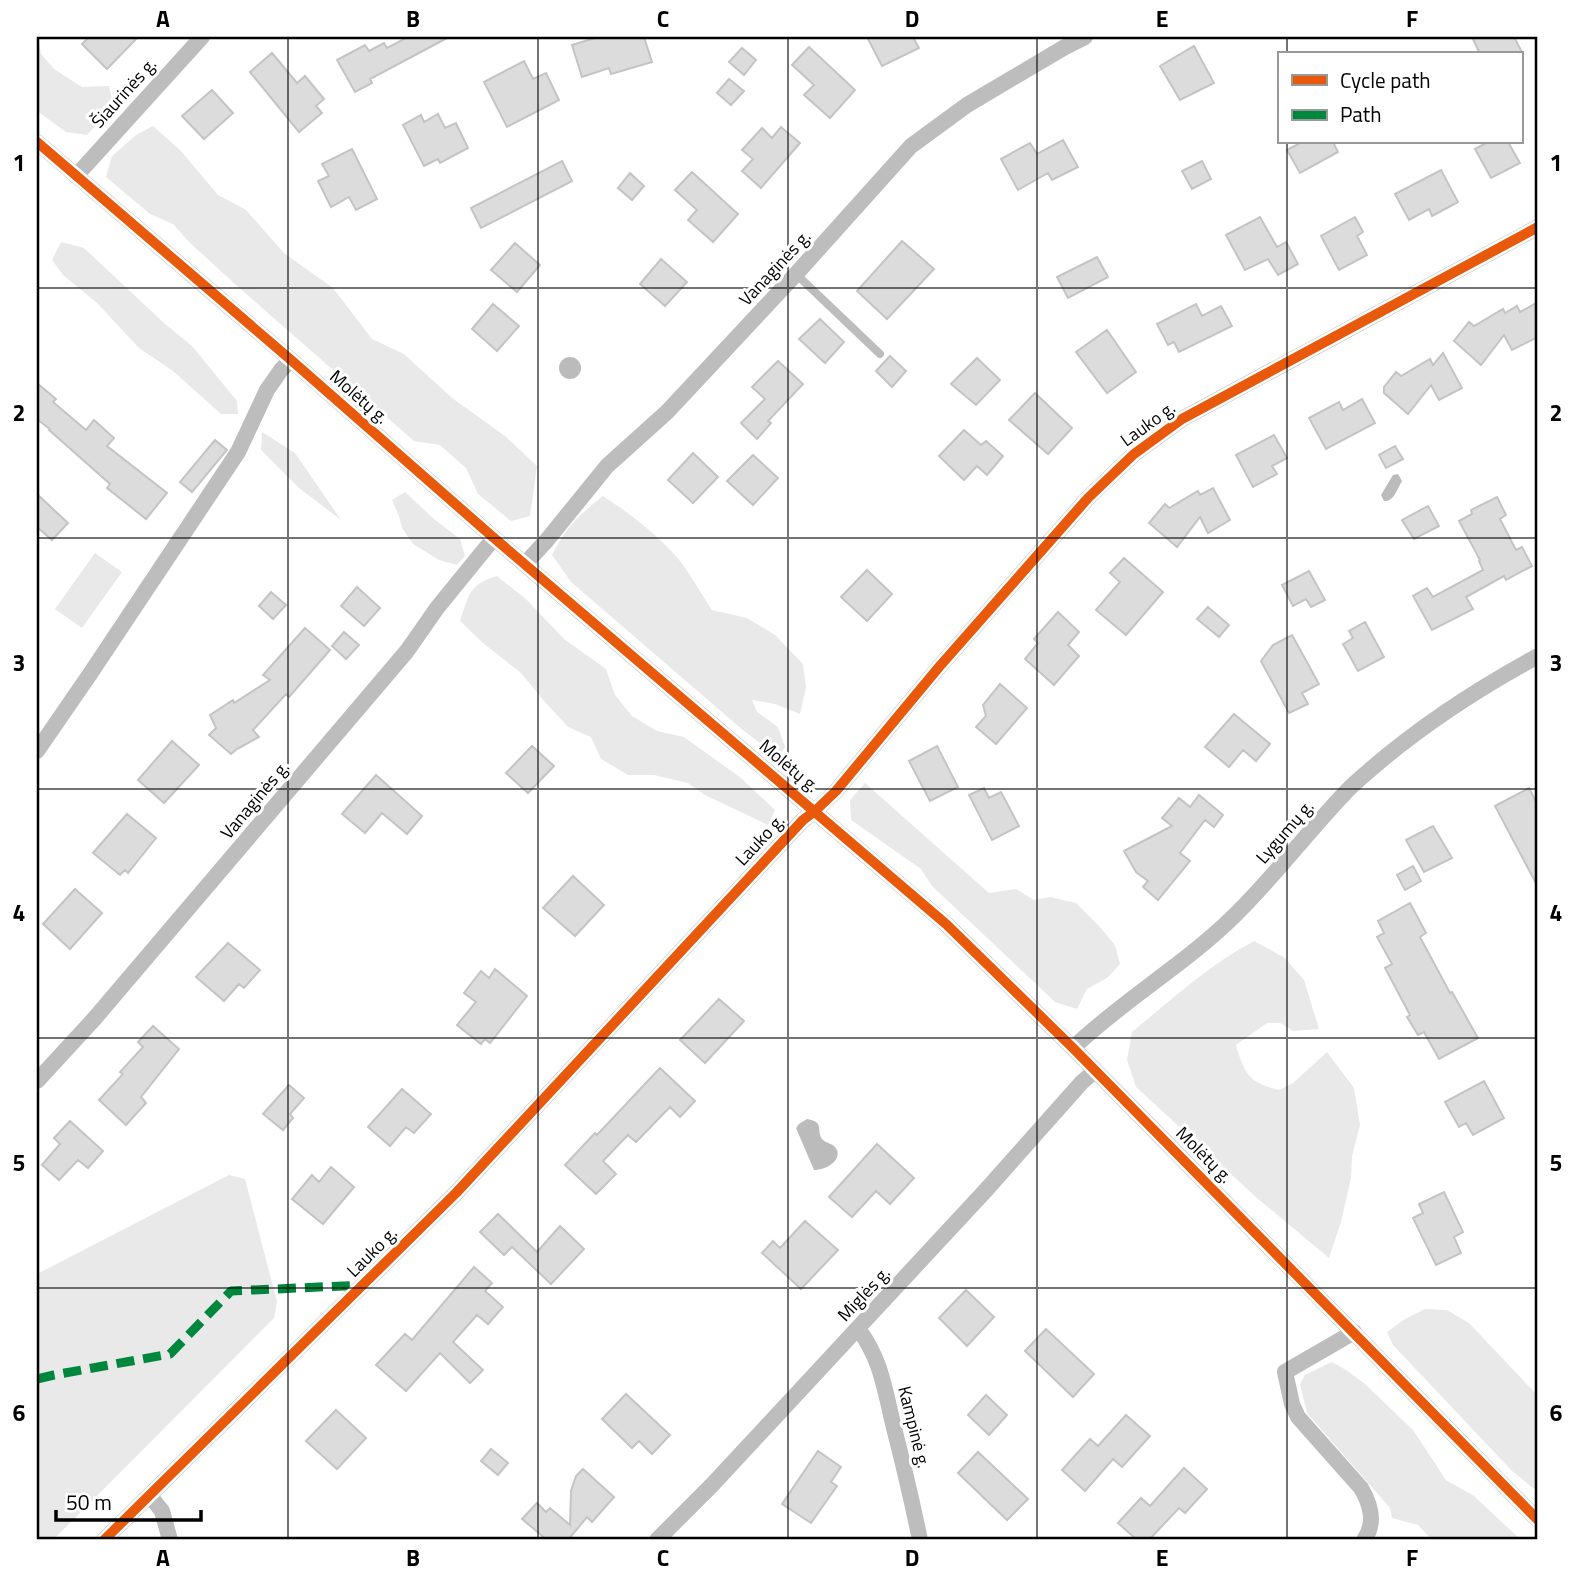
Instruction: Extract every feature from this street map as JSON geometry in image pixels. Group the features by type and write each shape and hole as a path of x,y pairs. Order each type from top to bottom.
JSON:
{"street":[{"name":"Šiaurinės g.","path":"76,176 202,37"},
{"name":"Vanaginės g.","path":"525,564 607,466 667,412 911,146 967,105 1085,37"},
{"name":"Molėtų g.","path":"37,142 494,538 946,924 1073,1048 1538,1520"},
{"name":"Lauko g.","path":"103,1540 456,1193 803,820 836,791 939,667 1088,498 1134,454 1182,419 1538,228"},
{"path":"37,751 238,452 267,390 291,360"},
{"name":"Vanaginės g.","path":"37,1081 95,1018 407,651 437,608 494,538"},
{"name":"Lygumų g.","path":"1073,1048 1088,1033 1195,951 1233,918 1345,792 1395,748 1462,700 1538,656"},
{"name":"Miglės g.","path":"657,1540 858,1329 1082,1082 1095,1071"},
{"name":"Kampinė g.","path":"858,1329 878,1362 920,1540"},
{"path":"1354,1332 1285,1372 1298,1417 1361,1488 1370,1506 1371,1527 1364,1540"},
{"path":"150,1496 162,1511 170,1540"}],"lane":[{"path":"796,274 880,354"}],"shaded area":[{"path":"37,37 41,54 54,69 82,87 109,86 114,109 87,135 66,132 37,111"},
{"path":"153,126 181,151 218,195 246,210 284,253 333,288 372,339 404,354 452,398 505,436 537,466 530,516 511,521 478,494 466,468 440,445 414,441 235,284 173,224 150,214 106,177 112,156 136,135"},
{"path":"61,242 84,248 192,346 237,401 238,414 221,414 173,371 139,348 97,303 63,275 52,260"},
{"path":"570,357 578,360 581,368 578,376 570,379 562,376 559,368 562,360"},
{"path":"262,432 295,453 341,520 299,488 261,450"},
{"path":"1398,474 1402,481 1393,497 1384,501 1381,495 1393,475"},
{"path":"405,492 460,539 465,556 457,565 439,560 413,544 402,528 392,500"},
{"path":"603,496 641,523 675,555 712,610 747,618 775,635 803,664 806,688 800,714 775,704 752,700 757,712 778,727 785,747 778,757 571,582 552,555 574,522"},
{"path":"95,553 122,572 82,628 55,609"},
{"path":"497,576 527,600 564,639 606,669 615,695 632,716 657,731 684,737 741,778 775,810 768,825 705,795 688,783 654,775 628,775 601,759 591,737 568,727 521,673 460,621 468,597 475,587"},
{"path":"865,783 989,893 1016,889 1034,900 1050,897 1076,903 1115,945 1120,964 1107,978 1087,989 1077,1009 1055,1002 932,886 921,869 851,820 850,800"},
{"path":"1254,941 1285,958 1304,980 1319,1029 1293,1031 1280,1023 1267,1023 1236,1045 1245,1070 1254,1080 1279,1090 1293,1083 1327,1052 1354,1088 1360,1125 1341,1222 1329,1258 1257,1198 1136,1087 1127,1060 1132,1032 1206,972"},
{"path":"807,1119 816,1122 823,1140 837,1150 838,1155 834,1162 822,1169 814,1170 796,1128"},
{"path":"229,1175 245,1179 277,1302 274,1318 53,1540 37,1540 37,1274"},
{"path":"1425,1309 1447,1310 1469,1323 1538,1396 1538,1492 1512,1471 1393,1345 1387,1332"},
{"path":"1332,1362 1365,1384 1413,1430 1446,1480 1474,1496 1521,1540 1432,1540 1418,1525 1392,1518 1390,1508 1307,1413 1300,1384 1305,1375"}],"building":[{"path":"89,37 138,37 107,69 82,44"},
{"path":"408,37 449,37 370,79 372,83 355,92 337,60 365,45 369,51 384,43 387,48"},
{"path":"598,37 644,37 652,62 611,74 609,68 582,77 572,45"},
{"path":"867,37 913,37 919,48 882,66"},
{"path":"1472,37 1514,37 1522,52 1479,52"},
{"path":"1194,46 1214,83 1180,100 1160,66"},
{"path":"809,47 855,90 830,118 804,95 814,85 792,65"},
{"path":"742,48 756,60 744,75 729,62"},
{"path":"272,53 297,83 305,76 324,99 316,106 322,113 299,132 250,72"},
{"path":"524,61 533,79 546,73 559,100 507,127 484,82"},
{"path":"729,79 744,91 731,105 717,93"},
{"path":"212,90 233,113 204,139 182,116"},
{"path":"438,114 445,128 456,123 468,148 440,163 438,159 424,166 403,125 421,115 424,122"},
{"path":"781,127 800,143 761,188 742,171 753,159 742,150 762,128 772,138"},
{"path":"1063,140 1078,167 1052,180 1048,173 1018,190 1001,159 1030,143 1037,154"},
{"path":"1298,144 1334,144 1338,152 1300,173 1287,150"},
{"path":"1484,144 1509,144 1520,163 1491,178 1475,149"},
{"path":"352,149 377,199 356,210 349,197 331,207 318,181 329,176 322,164"},
{"path":"562,161 572,181 481,228 471,208"},
{"path":"1202,161 1211,179 1192,189 1182,171"},
{"path":"1441,170 1458,202 1432,216 1429,209 1409,220 1395,194"},
{"path":"692,172 738,214 713,242 688,220 697,210 675,190"},
{"path":"630,173 644,186 632,200 618,188"},
{"path":"1260,217 1277,247 1286,242 1298,264 1278,275 1268,259 1245,270 1226,235"},
{"path":"1355,217 1363,232 1357,236 1367,255 1339,270 1321,236"},
{"path":"902,241 934,269 887,319 857,291"},
{"path":"515,243 540,265 517,292 491,270"},
{"path":"1097,257 1108,277 1068,298 1057,277"},
{"path":"661,259 687,282 665,306 640,284"},
{"path":"1538,302 1538,337 1512,350 1504,335 1481,365 1454,341 1469,322 1474,326 1503,309 1505,313 1517,306 1520,312"},
{"path":"493,304 519,326 497,351 472,329"},
{"path":"1196,304 1202,316 1221,306 1232,326 1179,352 1174,342 1168,345 1157,324"},
{"path":"820,319 844,342 825,363 799,339"},
{"path":"1107,330 1136,372 1107,393 1076,352"},
{"path":"1443,353 1462,388 1439,400 1431,385 1408,414 1384,393 1384,387 1396,372 1401,376 1430,359 1433,365"},
{"path":"890,356 906,371 892,387 876,371"},
{"path":"977,358 1000,380 976,405 951,384"},
{"path":"778,361 803,384 768,421 771,423 757,439 741,423 765,399 752,387"},
{"path":"37,383 56,399 53,402 86,430 94,420 114,438 107,446 167,493 146,519 107,488 110,484 50,429 37,421"},
{"path":"1035,393 1072,428 1048,454 1009,420"},
{"path":"1362,399 1375,423 1326,449 1309,418 1339,402 1343,410"},
{"path":"964,430 981,445 986,441 1003,456 987,475 977,466 964,480 939,456"},
{"path":"1274,435 1287,458 1272,466 1277,474 1253,487 1236,455"},
{"path":"215,440 227,450 192,492 180,482"},
{"path":"1395,446 1403,459 1386,468 1379,455"},
{"path":"693,453 718,477 693,503 668,480"},
{"path":"753,455 778,478 753,505 727,481"},
{"path":"1213,488 1230,520 1208,533 1200,517 1177,547 1149,523 1165,504 1169,508 1198,491 1200,495"},
{"path":"37,494 68,523 52,540 37,527"},
{"path":"1497,497 1506,515 1500,519 1516,550 1522,547 1532,566 1506,580 1504,576 1466,597 1473,609 1432,630 1413,596 1427,588 1433,597 1483,570 1459,521 1472,514 1471,510"},
{"path":"1428,506 1439,526 1414,539 1402,520"},
{"path":"1124,558 1163,592 1126,635 1096,610 1120,582 1110,573"},
{"path":"867,570 892,594 867,621 841,597"},
{"path":"1309,571 1325,600 1311,607 1306,599 1293,606 1282,585"},
{"path":"357,587 380,608 364,626 341,606"},
{"path":"271,592 286,605 273,619 259,606"},
{"path":"1208,607 1229,625 1219,637 1197,619"},
{"path":"1058,612 1079,632 1068,645 1079,656 1054,685 1025,659 1038,643 1034,639"},
{"path":"1365,622 1384,657 1358,671 1343,644 1353,638 1349,631"},
{"path":"305,628 330,650 289,697 286,694 253,730 259,737 231,754 209,735 216,728 210,715 270,680 263,675"},
{"path":"344,632 359,645 346,659 332,646"},
{"path":"1292,635 1319,684 1302,693 1308,704 1289,713 1261,661 1273,645"},
{"path":"1000,684 1027,708 996,744 976,727 986,716 983,705"},
{"path":"1234,714 1270,744 1256,761 1243,750 1229,767 1205,747"},
{"path":"172,741 199,765 164,803 138,780"},
{"path":"532,746 554,766 528,793 506,773"},
{"path":"937,746 958,787 930,801 909,761"},
{"path":"376,775 422,816 407,834 382,813 365,833 342,814"},
{"path":"984,788 989,798 1001,792 1019,826 992,840 969,795"},
{"path":"1529,788 1538,806 1538,887 1495,806"},
{"path":"1199,795 1223,815 1214,827 1205,820 1180,853 1190,861 1158,900 1143,887 1148,881 1136,872 1124,851 1172,826 1162,818 1179,798 1190,807"},
{"path":"127,814 156,838 128,873 125,870 120,875 93,853"},
{"path":"1433,826 1452,858 1424,872 1406,840"},
{"path":"1413,866 1421,881 1405,890 1397,875"},
{"path":"573,876 604,905 575,936 543,908"},
{"path":"75,889 102,913 70,949 43,924"},
{"path":"1410,903 1426,933 1420,937 1478,1038 1439,1059 1424,1032 1418,1035 1407,1017 1410,1015 1385,968 1392,964 1377,937 1384,933 1378,921"},
{"path":"228,943 260,970 244,988 239,984 224,1001 196,977"},
{"path":"495,969 527,996 490,1043 485,1039 481,1044 457,1025 476,1002 464,993 481,971 489,978"},
{"path":"719,999 744,1021 705,1063 680,1040"},
{"path":"153,1026 179,1049 141,1097 146,1103 126,1125 99,1100 143,1047 138,1042"},
{"path":"660,1068 695,1101 680,1117 670,1107 636,1142 628,1135 603,1161 616,1174 596,1194 565,1165"},
{"path":"1484,1081 1504,1118 1473,1135 1466,1123 1459,1127 1445,1102"},
{"path":"289,1085 304,1098 290,1114 293,1118 283,1130 263,1114"},
{"path":"402,1089 431,1114 414,1133 406,1127 390,1146 368,1127"},
{"path":"70,1121 103,1151 88,1168 78,1160 59,1180 42,1165 60,1144 54,1138"},
{"path":"877,1144 914,1178 890,1204 876,1191 852,1217 829,1197"},
{"path":"331,1167 354,1187 323,1224 292,1199 312,1175 319,1182"},
{"path":"1444,1192 1463,1232 1454,1237 1461,1253 1436,1265 1413,1218 1423,1213 1419,1204"},
{"path":"498,1214 537,1252 560,1226 584,1249 551,1284 512,1247 504,1255 480,1232"},
{"path":"805,1221 838,1250 801,1289 762,1253 773,1241 780,1248"},
{"path":"474,1267 492,1283 485,1291 503,1307 488,1324 477,1315 453,1342 483,1370 470,1383 440,1353 406,1391 376,1365 405,1334 412,1340"},
{"path":"966,1290 994,1317 967,1346 939,1318"},
{"path":"1046,1329 1094,1374 1073,1397 1025,1351"},
{"path":"626,1394 670,1435 652,1454 639,1441 632,1448 602,1419"},
{"path":"986,1395 1007,1415 989,1435 968,1415"},
{"path":"336,1410 366,1438 337,1469 306,1441"},
{"path":"1126,1415 1150,1436 1122,1467 1113,1459 1085,1491 1062,1470 1090,1439 1098,1446"},
{"path":"491,1449 508,1463 498,1475 481,1461"},
{"path":"818,1451 841,1467 831,1482 837,1486 811,1523 782,1504"},
{"path":"978,1452 1028,1499 1007,1520 958,1473"},
{"path":"1184,1468 1207,1489 1185,1513 1179,1508 1149,1540 1137,1540 1118,1523 1141,1498 1150,1506"},
{"path":"583,1469 614,1497 592,1522 587,1517 568,1540 547,1540 522,1519 537,1503 546,1512 550,1508 570,1525 571,1491 576,1476"}],"marked path":[{"path":"37,1379 170,1354 231,1291 364,1285"}],"cycle path":[{"path":"37,142 494,538 946,924 1073,1048 1538,1520"},
{"path":"104,1540 456,1193 803,820 836,791 939,667 1088,498 1134,454 1182,419 1538,227"}]}
